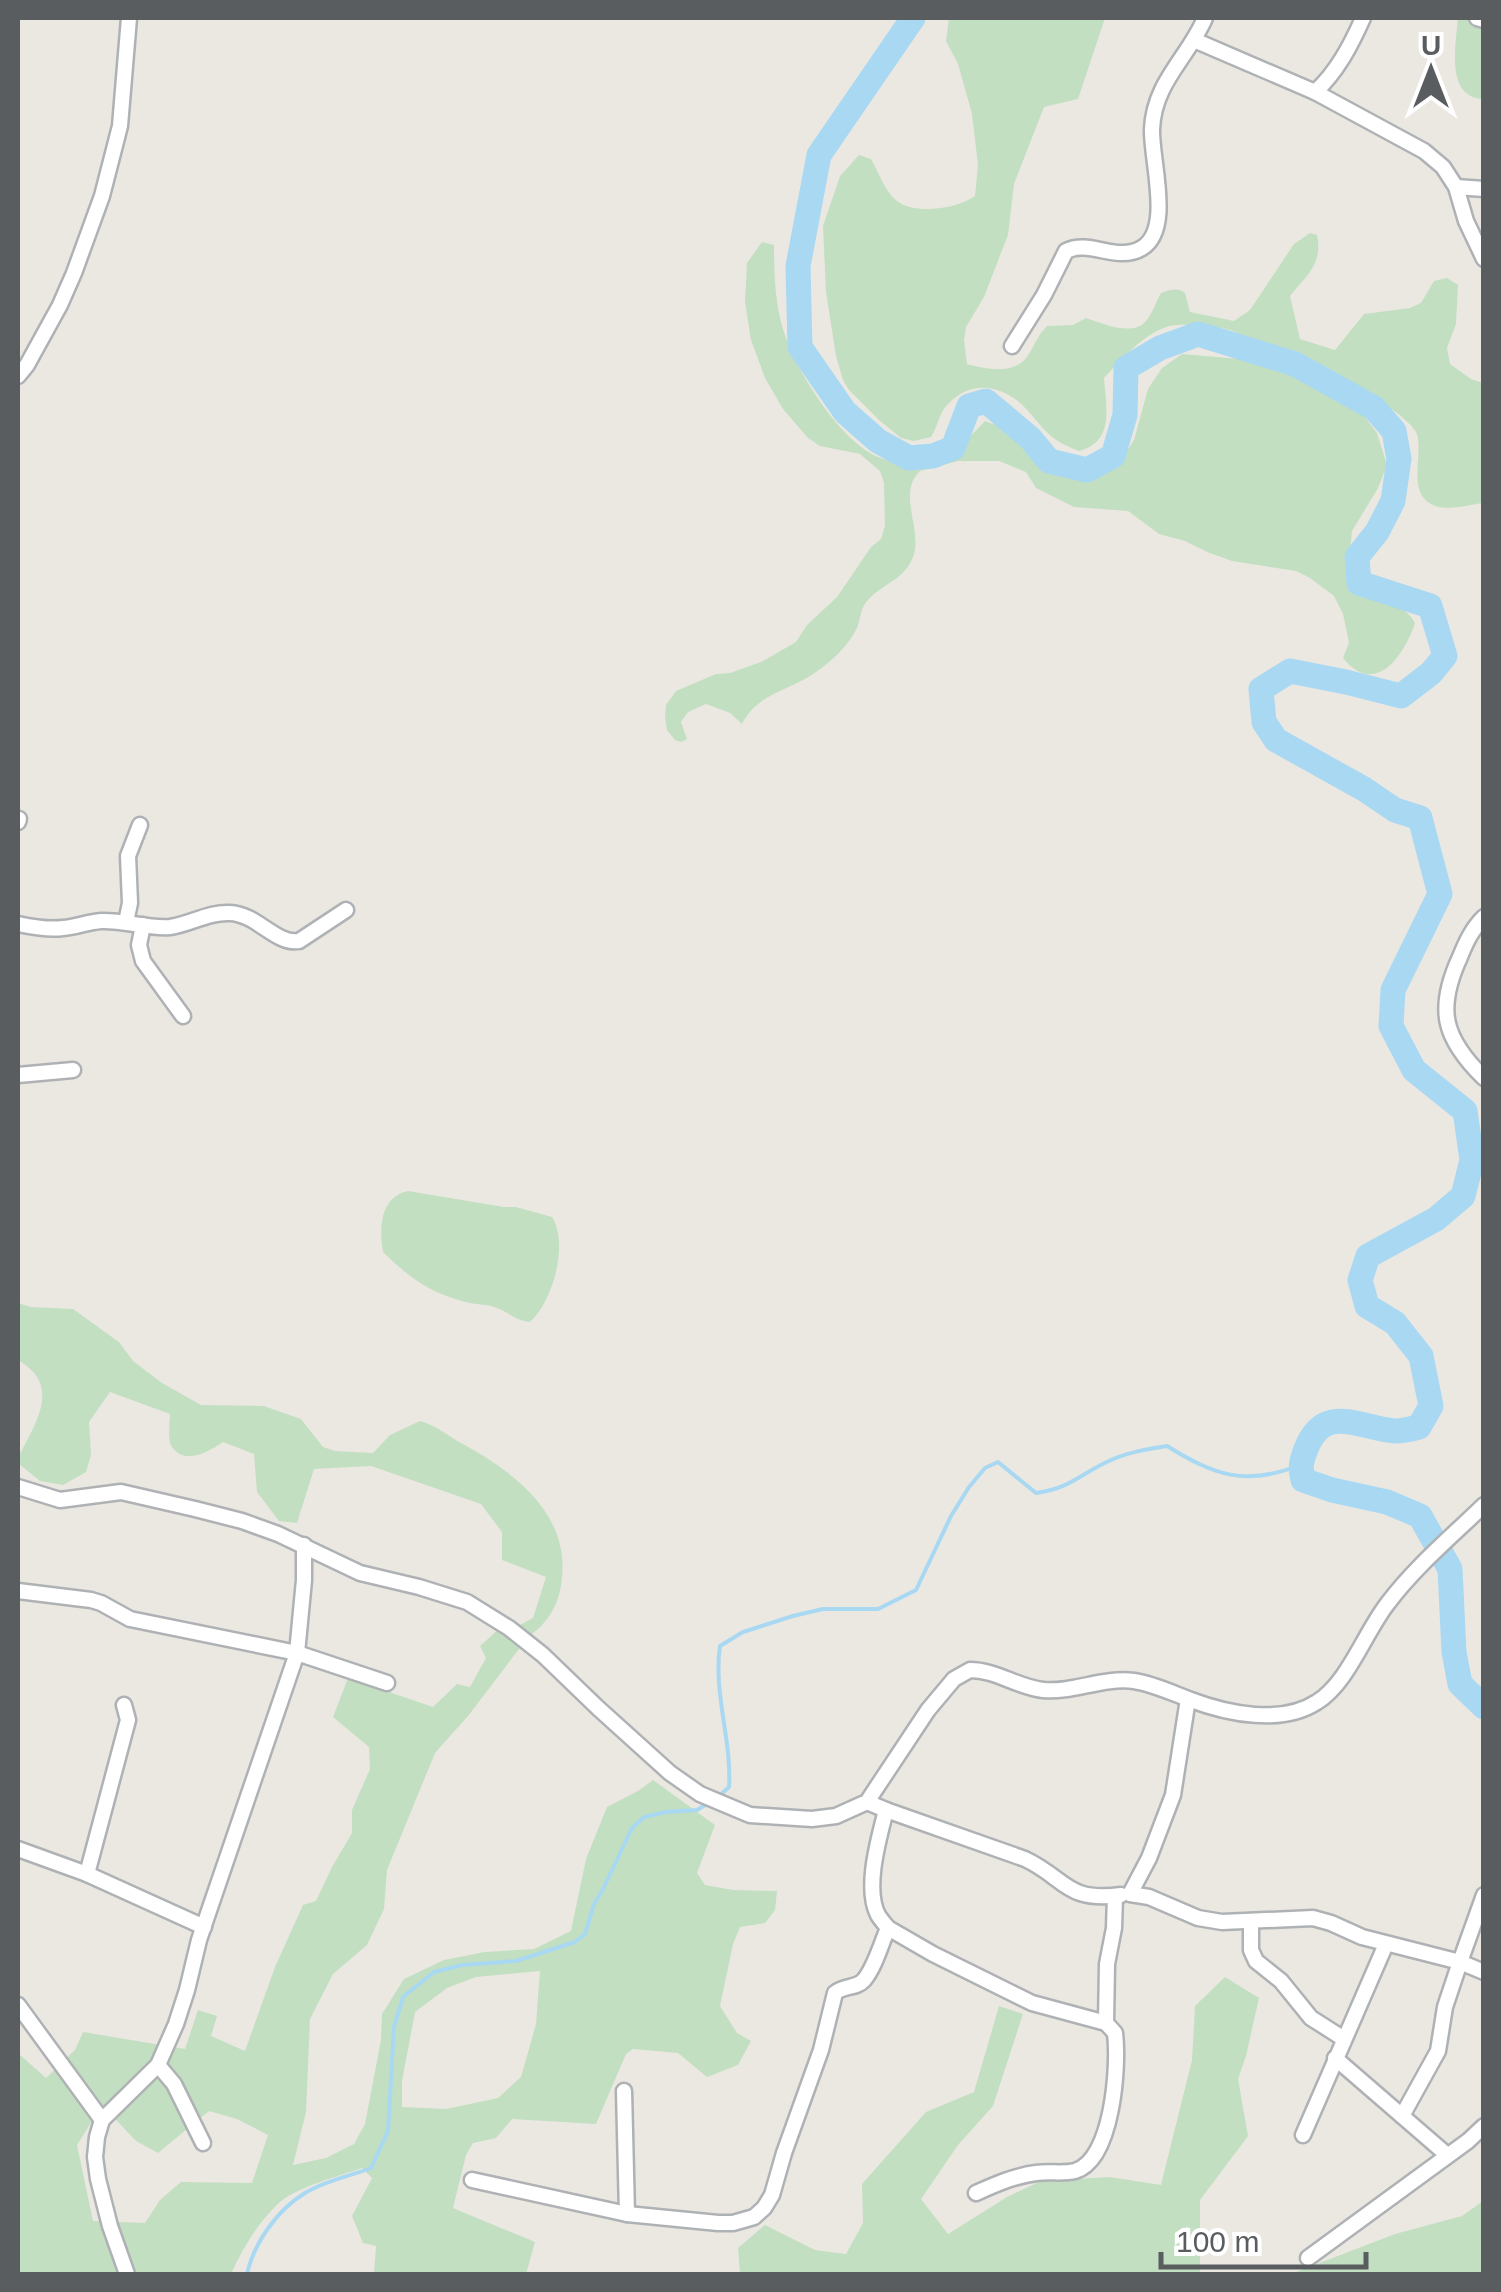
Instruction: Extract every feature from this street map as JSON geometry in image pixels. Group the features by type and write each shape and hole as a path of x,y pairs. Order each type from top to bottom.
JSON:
{"street":[{"path":"21,367 60,306 102,196 120,126 129,18"},
{"path":"1012,346 1066,250 1084,246 1109,253 1134,252 1152,238 1160,209 1152,127 1157,104 1172,68 1205,18"},
{"path":"1315,92 1343,58 1364,18"},
{"path":"1194,40 1315,92 1424,151 1444,167 1456,187 1466,221 1484,258"},
{"path":"1456,187 1484,189"},
{"path":"126,922 130,903 128,856 140,825"},
{"path":"18,924 61,929 98,921 164,928 211,914 230,913 246,916 292,942 346,910"},
{"path":"1484,917 1473,928 1446,994 1447,1024 1452,1038 1484,1078"},
{"path":"144,925 139,945 143,961 182,1016"},
{"path":"18,1075 72,1070"},
{"path":"18,1487 60,1500 121,1492 138,1495 242,1522 304,1545 360,1573 448,1595 484,1611 542,1655 670,1772 700,1794 750,1815 781,1819 836,1816 867,1802 928,1710 954,1679 970,1670 1045,1690 1115,1680 1138,1682 1208,1706 1256,1714 1298,1711 1320,1701 1339,1680 1384,1608 1484,1505"},
{"path":"127,2274 98,2179 96,2147 102,2120 158,2065 170,2039 297,1653 304,1545"},
{"path":"18,1592 101,1602 130,1619 297,1653 387,1683"},
{"path":"1106,2024 1107,1964 1122,1894 1149,1858 1173,1795 1188,1699"},
{"path":"87,1874 128,1720 124,1705"},
{"path":"867,1802 1025,1859 1041,1866 1061,1885 1085,1895 1150,1897 1198,1918 1222,1922 1313,1918 1362,1937 1484,1972"},
{"path":"886,1810 873,1880 874,1902 888,1928 932,1954 1032,2002 1106,2024 1115,2033 1116,2072 1107,2123 1093,2157 1074,2172 1024,2175 976,2193"},
{"path":"18,1848 87,1874 204,1927"},
{"path":"1402,2116 1438,2051 1445,2007 1484,1896"},
{"path":"1251,1922 1251,1950 1256,1961 1281,1981 1311,2018 1344,2038"},
{"path":"472,2180 627,2214 733,2223 754,2217 772,2195 821,2050 835,1994 864,1980 888,1928"},
{"path":"1303,2135 1386,1944"},
{"path":"18,2005 102,2120"},
{"path":"1335,2058 1446,2154"},
{"path":"158,2065 174,2084 202,2143"},
{"path":"624,2091 627,2214"},
{"path":"1308,2258 1484,2126"}],"green space":[{"path":"949,18 1105,18 1078,99 1044,107 1014,184 1008,235 984,297 966,327 967,364 1000,369 1016,366 1047,326 1073,325 1086,318 1116,327 1138,327 1161,293 1173,290 1185,293 1190,312 1234,321 1250,310 1294,244 1310,233 1317,235 1316,262 1290,296 1300,339 1335,350 1364,314 1421,303 1434,281 1447,278 1458,285 1456,324 1447,348 1450,364 1483,383 1483,503 1449,508 1431,504 1419,490 1416,432 1396,412 1306,357 1249,341 1217,327 1169,326 1134,348 1104,378 1103,431 1098,440 1079,451 1051,436 1019,402 992,389 974,389 957,396 943,411 931,437 914,441 901,438 879,420 849,390 836,356 826,292 823,226 840,176 859,155 871,159 889,193 905,205 936,209 975,196 978,165 972,114 958,64 946,41"},
{"path":"1458,18 1483,18 1483,99 1471,96 1458,79"},
{"path":"762,242 774,245 780,319 809,384 852,440 884,459 914,462 944,456 985,421 1010,430 1046,465 1080,479 1092,478 1127,451 1134,440 1148,389 1162,368 1182,354 1263,361 1343,396 1377,433 1387,465 1352,531 1348,573 1359,595 1391,604 1411,616 1415,623 1404,648 1387,668 1366,674 1343,658 1349,643 1343,614 1334,596 1310,578 1296,571 1232,561 1207,552 1159,534 1128,511 1074,507 1036,488 1026,472 999,461 958,461 920,471 913,481 910,504 914,554 905,571 865,603 857,628 839,653 822,668 756,705 742,724 730,713 706,704 688,712 681,722 687,739 675,740 667,730 665,718 666,705 676,691 716,674 761,662 796,642 807,625 837,597 871,547 881,539 885,526 880,471 860,454 820,446 808,438 783,409 765,378 751,340 745,302 747,263"},
{"path":"408,1191 516,1207 552,1217 559,1242 556,1272 546,1301 530,1322 433,1290 383,1252 381,1233 387,1207 399,1194"},
{"path":"18,1303 73,1309 119,1342 133,1361 162,1383 201,1405 264,1406 301,1419 323,1447 335,1451 373,1453 390,1435 420,1421 520,1482 549,1517 558,1538 561,1585 554,1607 435,1753 387,1870 384,1909 367,1945 333,1974 310,2019 306,2112 293,2165 326,2158 354,2144 365,2124 382,2014 404,1979 444,1960 534,1949 571,1931 586,1859 607,1807 653,1780 715,1825 697,1873 705,1885 777,1891 775,1910 765,1923 740,1927 733,1944 720,2006 737,2033 751,2041 738,2065 707,2077 678,2053 633,2049 626,2054 596,2124 512,2119 496,2138 473,2143 466,2155 453,2208 535,2242 526,2274 374,2274 376,2246 363,2243 352,2216 372,2178 362,2168 308,2187 280,2202 252,2236 231,2274 18,2274 18,2053 46,2078 75,2050 83,2032 185,2049 198,2010 217,2016 211,2036 245,2051 275,1967 303,1905 316,1901 352,1833 352,1810 370,1769 369,1747 333,1717 348,1678 433,1707 457,1684 470,1687 486,1658 480,1646 500,1628 533,1618 546,1577 502,1560 502,1532 481,1504 371,1466 314,1469 297,1523 279,1521 257,1492 254,1454 223,1442 198,1455 177,1453 170,1444 170,1414 110,1392 89,1422 91,1455 86,1472 63,1485 40,1481 18,1463 37,1418 42,1393 32,1370 18,1360","holes":["540,1971 536,2024 521,2077 498,2098 446,2109 402,2107 402,2081 415,2012 447,1988 476,1977","102,2105 136,2141 158,2153 209,2111 237,2119 268,2135 252,2183 181,2182 160,2200 145,2223 93,2221 77,2145"]},
{"path":"1225,1977 1259,1998 1238,2079 1248,2136 1200,2200 1200,2274 740,2274 738,2248 765,2225 815,2250 846,2254 863,2223 862,2184 926,2112 974,2092 999,2006 1023,2014 993,2106 958,2145 921,2199 948,2234 1041,2181 1110,2177 1161,2185 1192,2060 1195,2006"},
{"path":"1483,2201 1483,2274 1291,2274 1395,2234 1462,2216"}],"waterway":[{"path":"913,18 819,155 798,266 800,347 845,412 878,441 909,458 933,456 953,448 969,406 986,401 1030,438 1049,461 1087,470 1113,456 1125,415 1126,368 1160,348 1198,334 1295,364 1374,408 1394,431 1399,459 1393,501 1377,532 1357,557 1359,583 1430,606 1445,656 1431,673 1401,696 1290,671 1261,689 1264,722 1276,740 1395,810 1420,818 1440,894 1393,990 1391,1026 1414,1070 1465,1111 1472,1160 1463,1196 1436,1219 1368,1256 1360,1280 1367,1306 1395,1323 1421,1356 1431,1406 1419,1427 1407,1430 1344,1421 1322,1426 1306,1449 1302,1471 1303,1480 1387,1502 1420,1516 1450,1569 1454,1652 1460,1684 1484,1707"},
{"path":"719,1796 729,1787 719,1681 720,1646 743,1632 793,1616 823,1609 878,1609 916,1590 951,1516 985,1468 998,1462 1036,1493 1067,1484 1118,1457 1167,1446 1230,1475 1263,1475 1300,1465"},
{"path":"247,2274 268,2228 285,2208 320,2185 371,2168 388,2131 394,2027 403,1997 434,1972 462,1965 516,1961 575,1942 585,1934 594,1904 632,1828 644,1817 697,1810 707,1804"}]}
